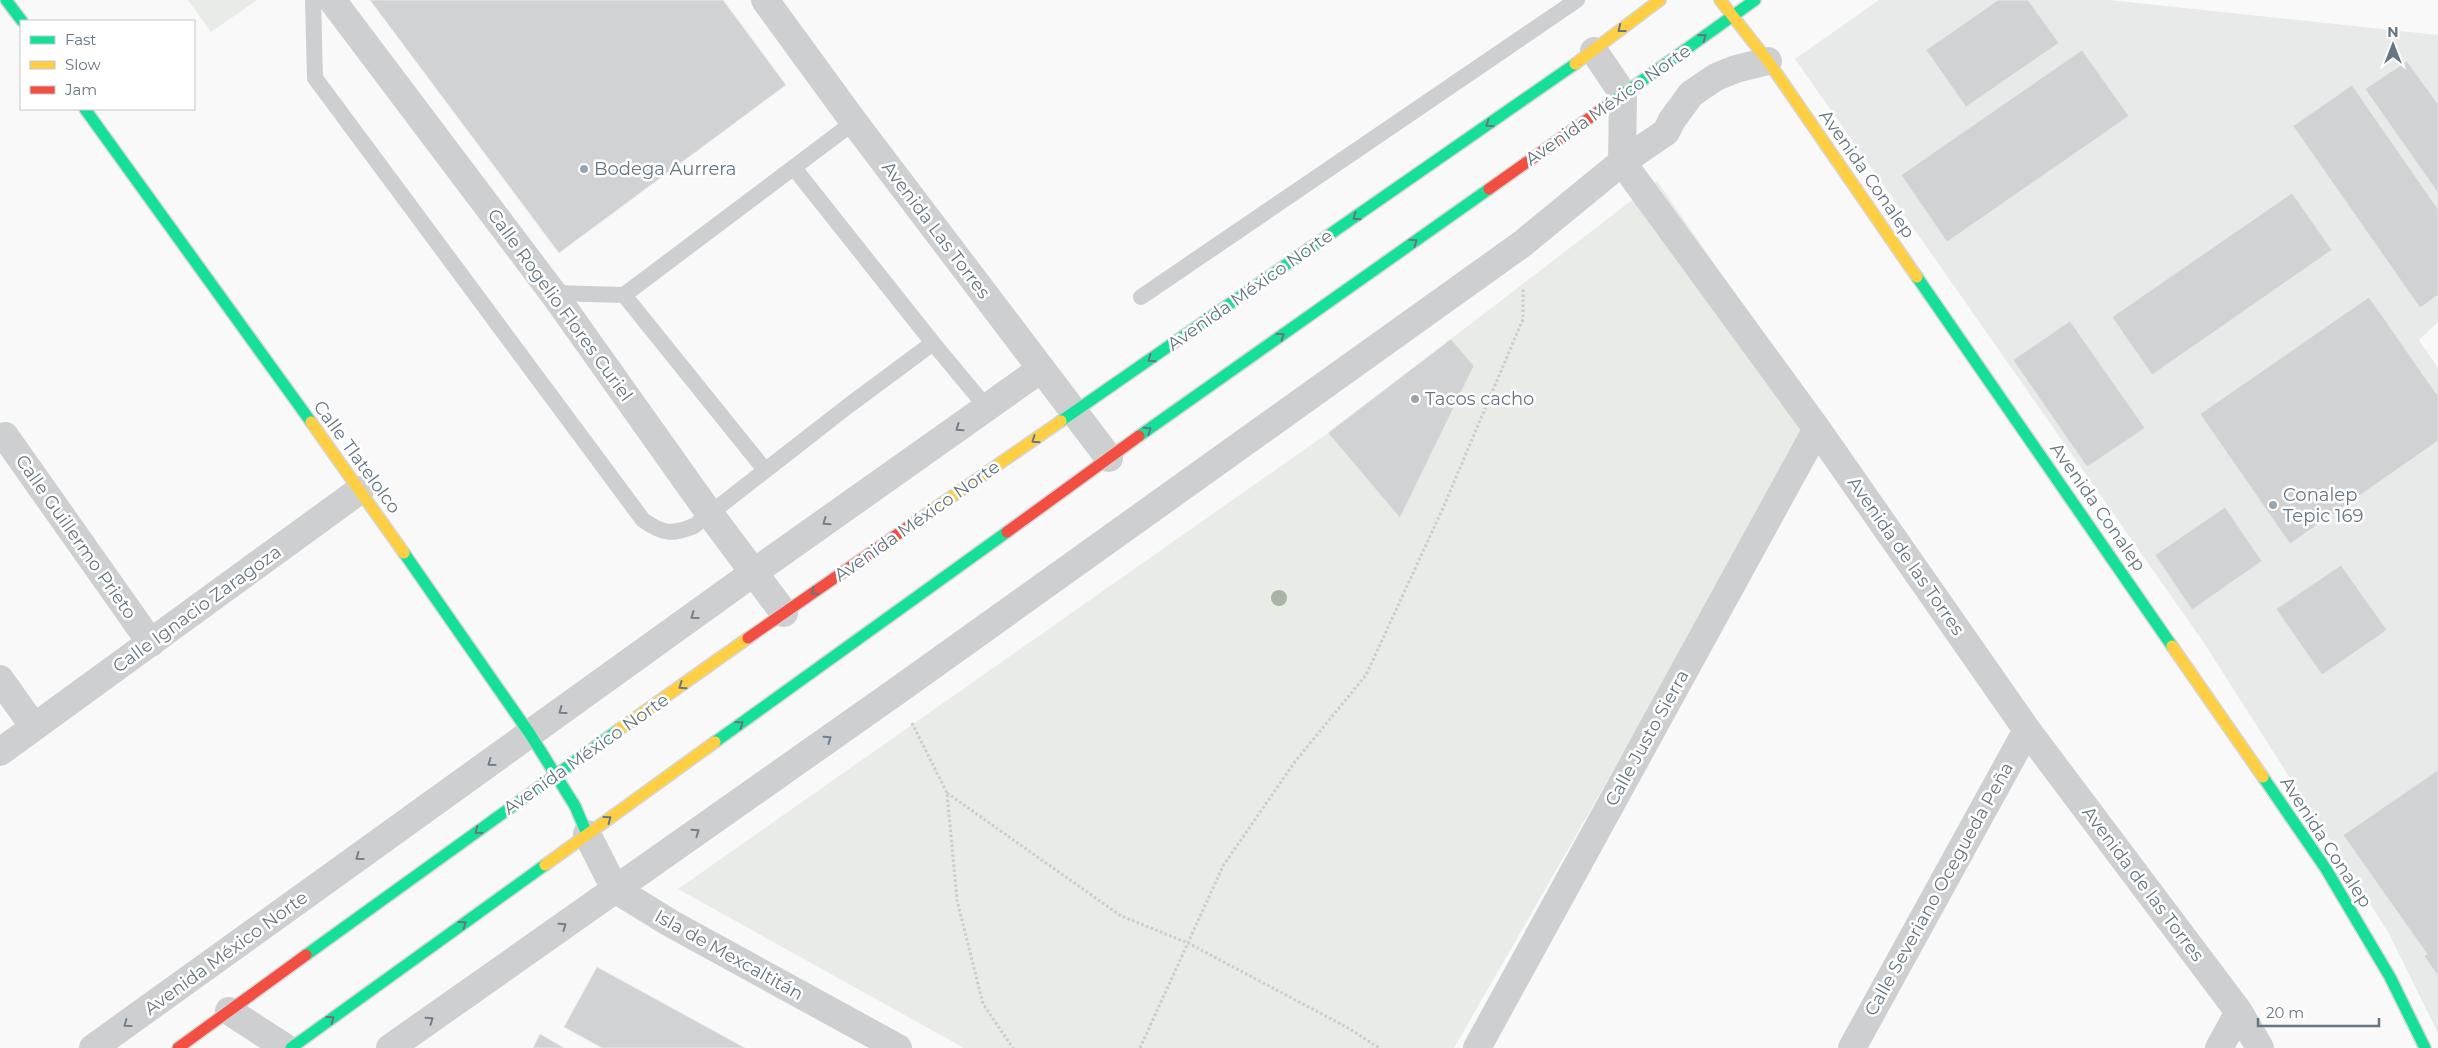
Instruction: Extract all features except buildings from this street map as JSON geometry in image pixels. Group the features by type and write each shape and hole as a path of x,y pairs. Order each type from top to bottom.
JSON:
{"main road":[{"path":"6,0 21,20"},
{"name":"Avenida Conalep","path":"1720,0 1768,61 2326,869 2390,977 2425,1048"},
{"name":"Avenida México Norte","path":"292,1048 1108,458 1754,0"},
{"name":"Avenida México Norte","path":"178,1048 556,774 784,613 1594,50 1650,2"},
{"name":"Calle Tlatelolco","path":"86,110 360,490 530,734 575,806 587,834"}],"street":[{"name":"Calle Rogelio Flores Curiel","path":"332,0 553,293 710,514 784,613"},
{"name":"Avenida Las Torres","path":"765,0 854,122 1108,458"},
{"path":"1594,50 1623,94 1622,162"},
{"path":"390,1048 897,691 1522,244 1622,162 1666,132 1672,120 1691,94 1716,77 1768,61"},
{"name":"Avenida de las Torres","path":"1622,162 1817,429 2027,730 2239,1012 2260,1048"},
{"name":"Avenida México Norte","path":"93,1048 753,573 1042,369"},
{"name":"Calle Justo Sierra","path":"1478,1048 1817,429"},
{"name":"Calle Guillermo Prieto","path":"2,435 151,643"},
{"name":"Calle Ignacio Zaragoza","path":"0,752 360,490"},
{"path":"0,679 34,727"},
{"name":"Calle Severiano Ocegueda Peña","path":"1852,1048 2027,730"},
{"path":"587,834 615,889"},
{"name":"Isla de Mexcaltitán","path":"615,889 670,923 898,1048"},
{"path":"229,1011 286,1048"},
{"path":"2219,1048 2239,1012"}],"lane":[{"path":"313,0 315,78 643,520 660,532 680,532 694,526 933,343"},
{"path":"1141,296 1577,0"},
{"path":"553,293 624,294 854,122"},
{"path":"794,168 987,408"},
{"path":"624,294 765,470"}],"path":[{"path":"1140,1048 1223,866 1294,763 1366,675 1443,508 1523,319 1522,244"},
{"path":"897,691 947,793 957,900 983,1004 1013,1048"},
{"path":"947,793 1121,916 1188,943 1350,1029 1378,1048"}],"shaded area":[{"path":"188,0 257,0 211,32"},
{"name":"Conalep Tepic 169","path":"1879,0 2109,0 2438,35 2438,322 2419,340 2438,368 2438,1033 2388,932 2204,643 1795,59"},
{"path":"1657,181 1818,413 1454,1048 964,1048 678,889 1328,433 1400,517 1451,339"}],"traffic: fast":[{"path":"6,0 21,20"},
{"path":"1605,107 1755,0"},
{"path":"1061,421 1575,64"},
{"path":"86,110 311,422"},
{"path":"1139,436 1489,189"},
{"path":"1917,277 2172,646"},
{"path":"715,742 1007,532"},
{"path":"404,553 530,734 575,806 587,834"},
{"path":"306,955 617,731"},
{"path":"2263,777 2326,869 2390,977 2425,1048"},
{"path":"291,1048 545,865"}],"traffic: slow":[{"path":"1575,64 1660,0"},
{"path":"1720,0 1768,61 1917,277"},
{"path":"908,527 1061,421"},
{"path":"311,422 404,553"},
{"path":"617,731 748,638"},
{"path":"2172,646 2263,777"},
{"path":"545,865 715,742"}],"traffic: jam":[{"path":"1489,189 1605,107"},
{"path":"1007,532 1139,436"},
{"path":"748,638 908,527"},
{"path":"178,1048 306,955"}],"place":[{"name":"Bodega Aurrera","path":"584,169"},
{"name":"Tacos cacho","path":"1415,399"},
{"name":"Conalep Tepic 169","path":"2273,505"}]}
